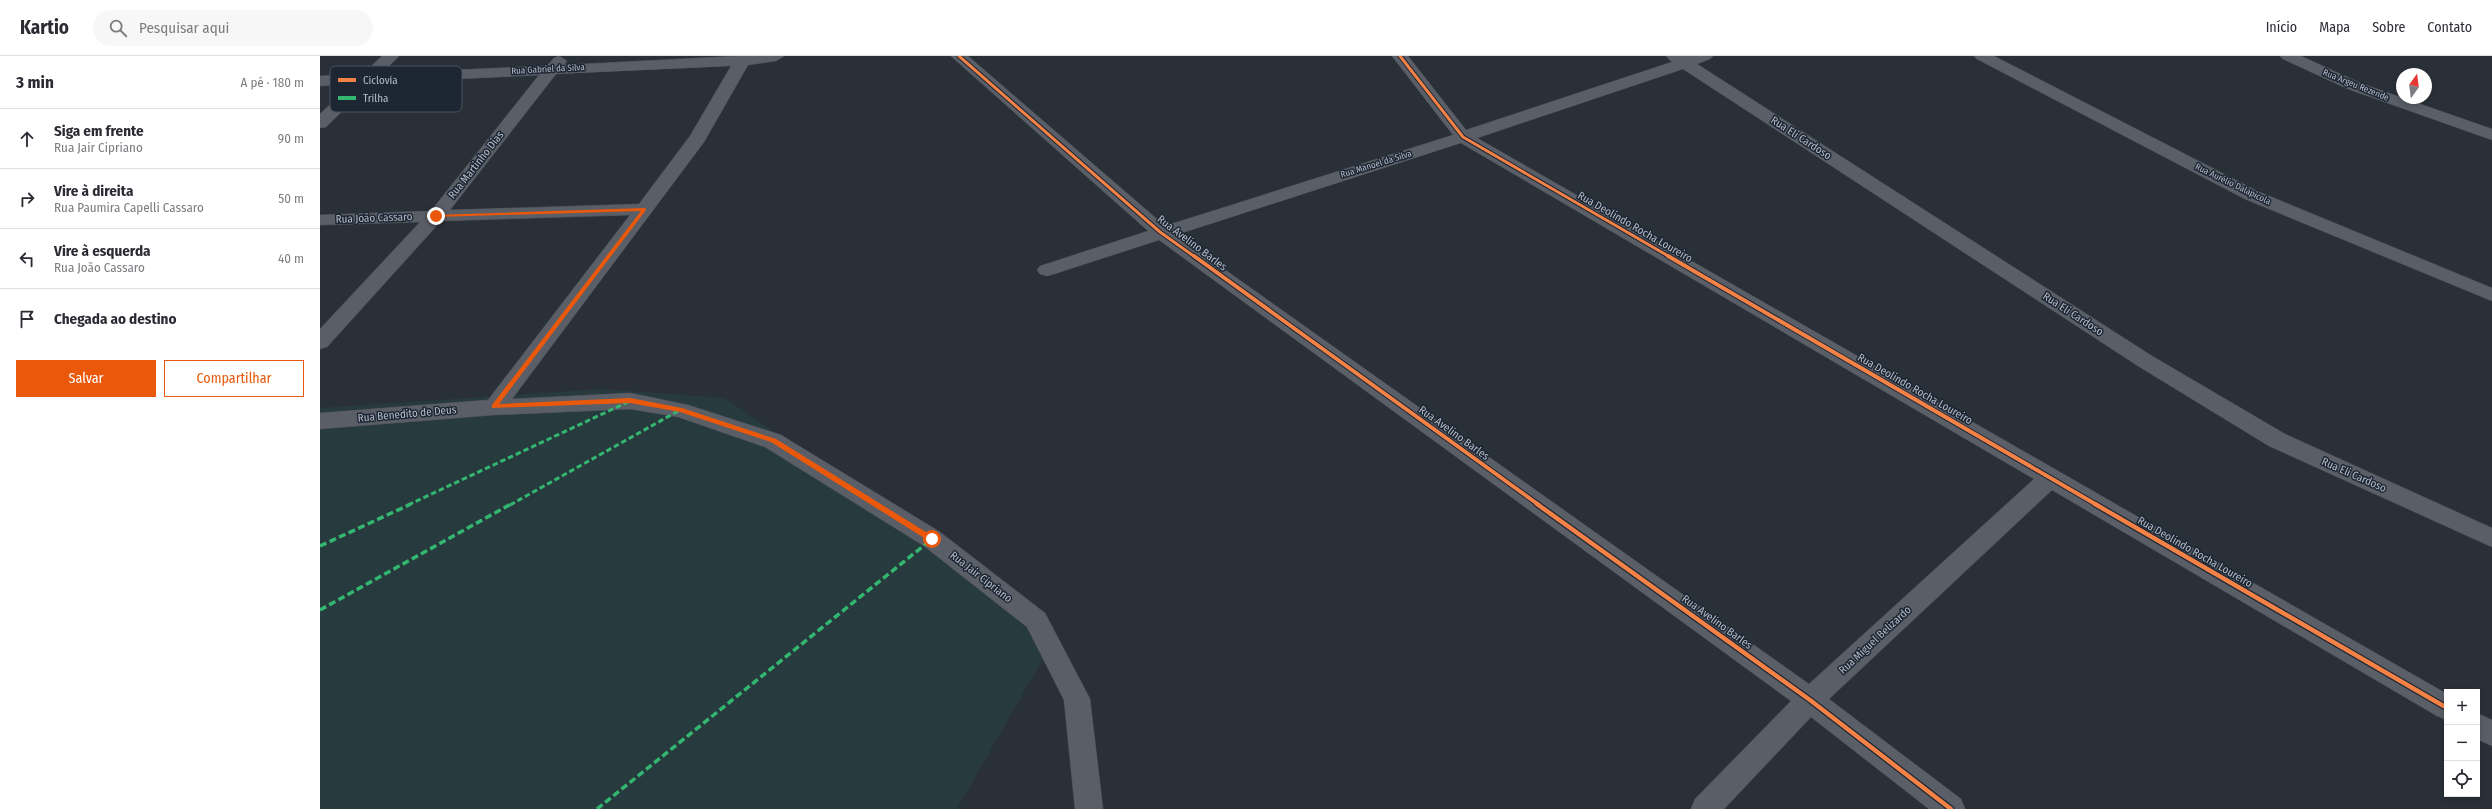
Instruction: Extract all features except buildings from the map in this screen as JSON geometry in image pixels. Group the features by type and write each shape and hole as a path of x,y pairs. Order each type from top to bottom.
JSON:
{"street":[{"path":"380,66 391,56"},
{"name":"Rua Gabriel da Silva","path":"462,70 558,62 776,56"},
{"name":"Rua Avelino Barles","path":"959,56 1160,232 1810,700 1951,809"},
{"name":"Rua Deolindo Rocha Loureiro","path":"1400,56 1463,137 2444,706"},
{"name":"Rua Manoel da Silva","path":"1046,270 1160,232 1463,137 1679,59 1705,56"},
{"name":"Rua Aurélio Dalapicola","path":"1982,56 2251,195 2492,295"},
{"name":"Rua Argeu Rezende","path":"2288,56 2354,86 2492,135"},
{"path":"494,407 698,138 743,58"},
{"name":"Rua Eli Cardoso","path":"1679,59 2145,361 2277,440 2492,538"},
{"name":"Rua Martinho Dias","path":"320,342 436,216 558,62"},
{"name":"Rua Gabriel da Silva","path":"320,81 330,81"},
{"path":"320,123 332,112"},
{"name":"Rua João Cassaro","path":"320,220 645,209"},
{"name":"Rua Jair Cipriano","path":"494,407 630,401 680,410 773,441 932,539 1036,620 1077,700 1089,809"},
{"name":"Rua Benedito de Deus","path":"320,421 494,407"},
{"name":"Rua Miguel Belizardo","path":"1705,809 1810,700 2050,478"},
{"path":"2480,727 2492,734"}],"green space":[{"path":"602,389 725,398 866,495 966,556 1049,648 957,809 320,809 320,408"}],"marked path":[{"path":"320,546 630,401"},
{"path":"320,610 680,410"},
{"path":"597,809 932,539"}],"cycle path":[{"path":"959,56 1160,232 1810,700 1951,809"},
{"path":"1400,56 1463,137 2444,706"}],"route":[{"path":"436,216 645,209 494,407 630,401 680,410 773,441 932,539"}]}
